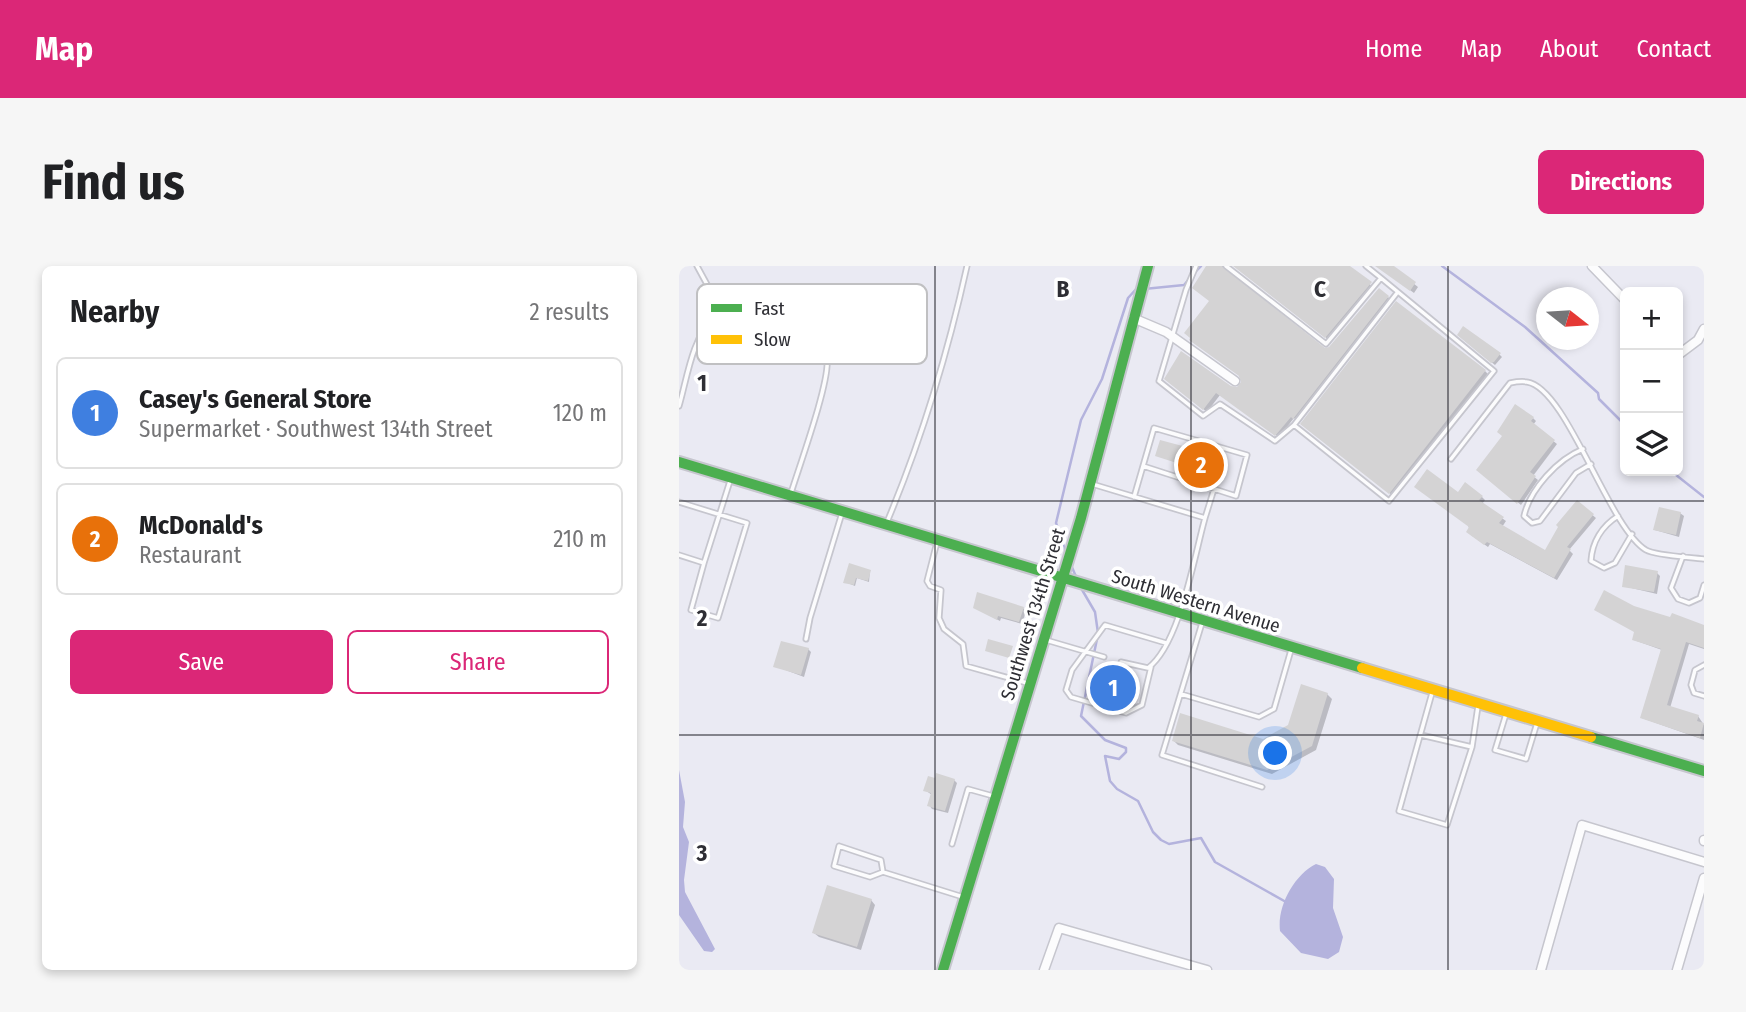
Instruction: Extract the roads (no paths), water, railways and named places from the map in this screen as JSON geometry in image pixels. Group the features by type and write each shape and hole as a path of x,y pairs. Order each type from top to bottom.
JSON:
{"main road":[{"name":"Southwest 134th Street","path":"943,970 1090,483 1148,266"},
{"name":"South Western Avenue","path":"679,462 1704,771"}],"street":[{"path":"1595,267 1620,294"},
{"path":"1133,318 1172,336 1235,381"},
{"path":"1683,352 1698,340 1704,329"},
{"path":"1541,970 1582,825 1704,862"},
{"path":"1677,970 1704,878"},
{"path":"1044,970 1059,928 1207,970"}],"lane":[{"path":"697,266 707,284"},
{"path":"886,524 909,462 967,266"},
{"path":"1196,266 1159,381 1203,416 1220,404 1276,441 1294,425 1397,293"},
{"path":"1226,266 1326,344 1381,278"},
{"path":"1294,425 1389,501 1494,370 1366,266"},
{"path":"679,406 697,348"},
{"path":"790,495 826,374 826,364"},
{"path":"1451,459 1510,383 1528,382 1544,393 1583,449 1618,516 1646,550 1704,559"},
{"path":"1134,497 1154,428 1247,454 1236,496 1143,466"},
{"path":"1583,449 1565,457 1527,503 1524,516 1532,523 1540,521 1576,472 1591,464"},
{"path":"679,502 720,514 747,523 718,618 691,610 704,563 720,514 731,478"},
{"path":"1090,483 1205,518"},
{"path":"1166,643 1105,625 1083,651 1072,670 1066,690 1071,697 1126,713 1142,705 1152,666 1166,643 1178,614 1214,489"},
{"path":"806,639 843,511"},
{"path":"1618,516 1607,523 1592,547 1591,561 1604,568 1615,563 1632,534"},
{"path":"938,540 927,581 930,586 941,590 939,618 944,629 963,644 966,666 1030,684"},
{"path":"679,555 704,563"},
{"path":"1683,556 1671,588 1678,599 1689,603 1700,598 1704,585"},
{"path":"1203,621 1162,755 1262,786"},
{"path":"1044,639 1104,657"},
{"path":"1181,694 1259,717 1274,709 1291,648"},
{"path":"1121,662 1144,668 1152,666"},
{"path":"1704,665 1695,670 1691,685 1694,693 1704,696"},
{"path":"1433,690 1399,811 1447,825 1472,747 1478,704"},
{"path":"1507,712 1495,750 1526,759 1538,722"},
{"path":"1420,735 1472,747"},
{"path":"952,844 968,789 995,797"},
{"path":"883,872 881,860 839,846 834,866 870,877 883,872 965,898"}],"water":[{"path":"679,770 685,802 683,827 689,842 685,892 715,949 712,952 704,951 679,915"},
{"path":"1316,864 1325,867 1334,879 1333,908 1343,937 1339,952 1328,959 1301,953 1280,931 1281,912 1289,892 1294,883"}],"waterway":[{"path":"1194,273 1201,266"},
{"path":"1442,266 1525,327 1598,393 1599,399 1620,420"},
{"path":"1144,289 1184,285 1190,278"},
{"path":"1066,553 1056,523 1081,420 1102,379 1128,298 1138,287"},
{"path":"1677,476 1704,497"},
{"path":"1071,565 1077,579"},
{"path":"1081,588 1095,612 1098,633"},
{"path":"1097,639 1081,716 1105,740 1126,748 1126,752 1119,759 1105,756 1110,781 1117,789 1138,801 1153,832 1161,840 1169,844 1201,838 1215,862 1286,902"}],"place":[{"name":"McDonald's","path":"1201,465"},
{"name":"Casey's General Store","path":"1113,688"}]}
